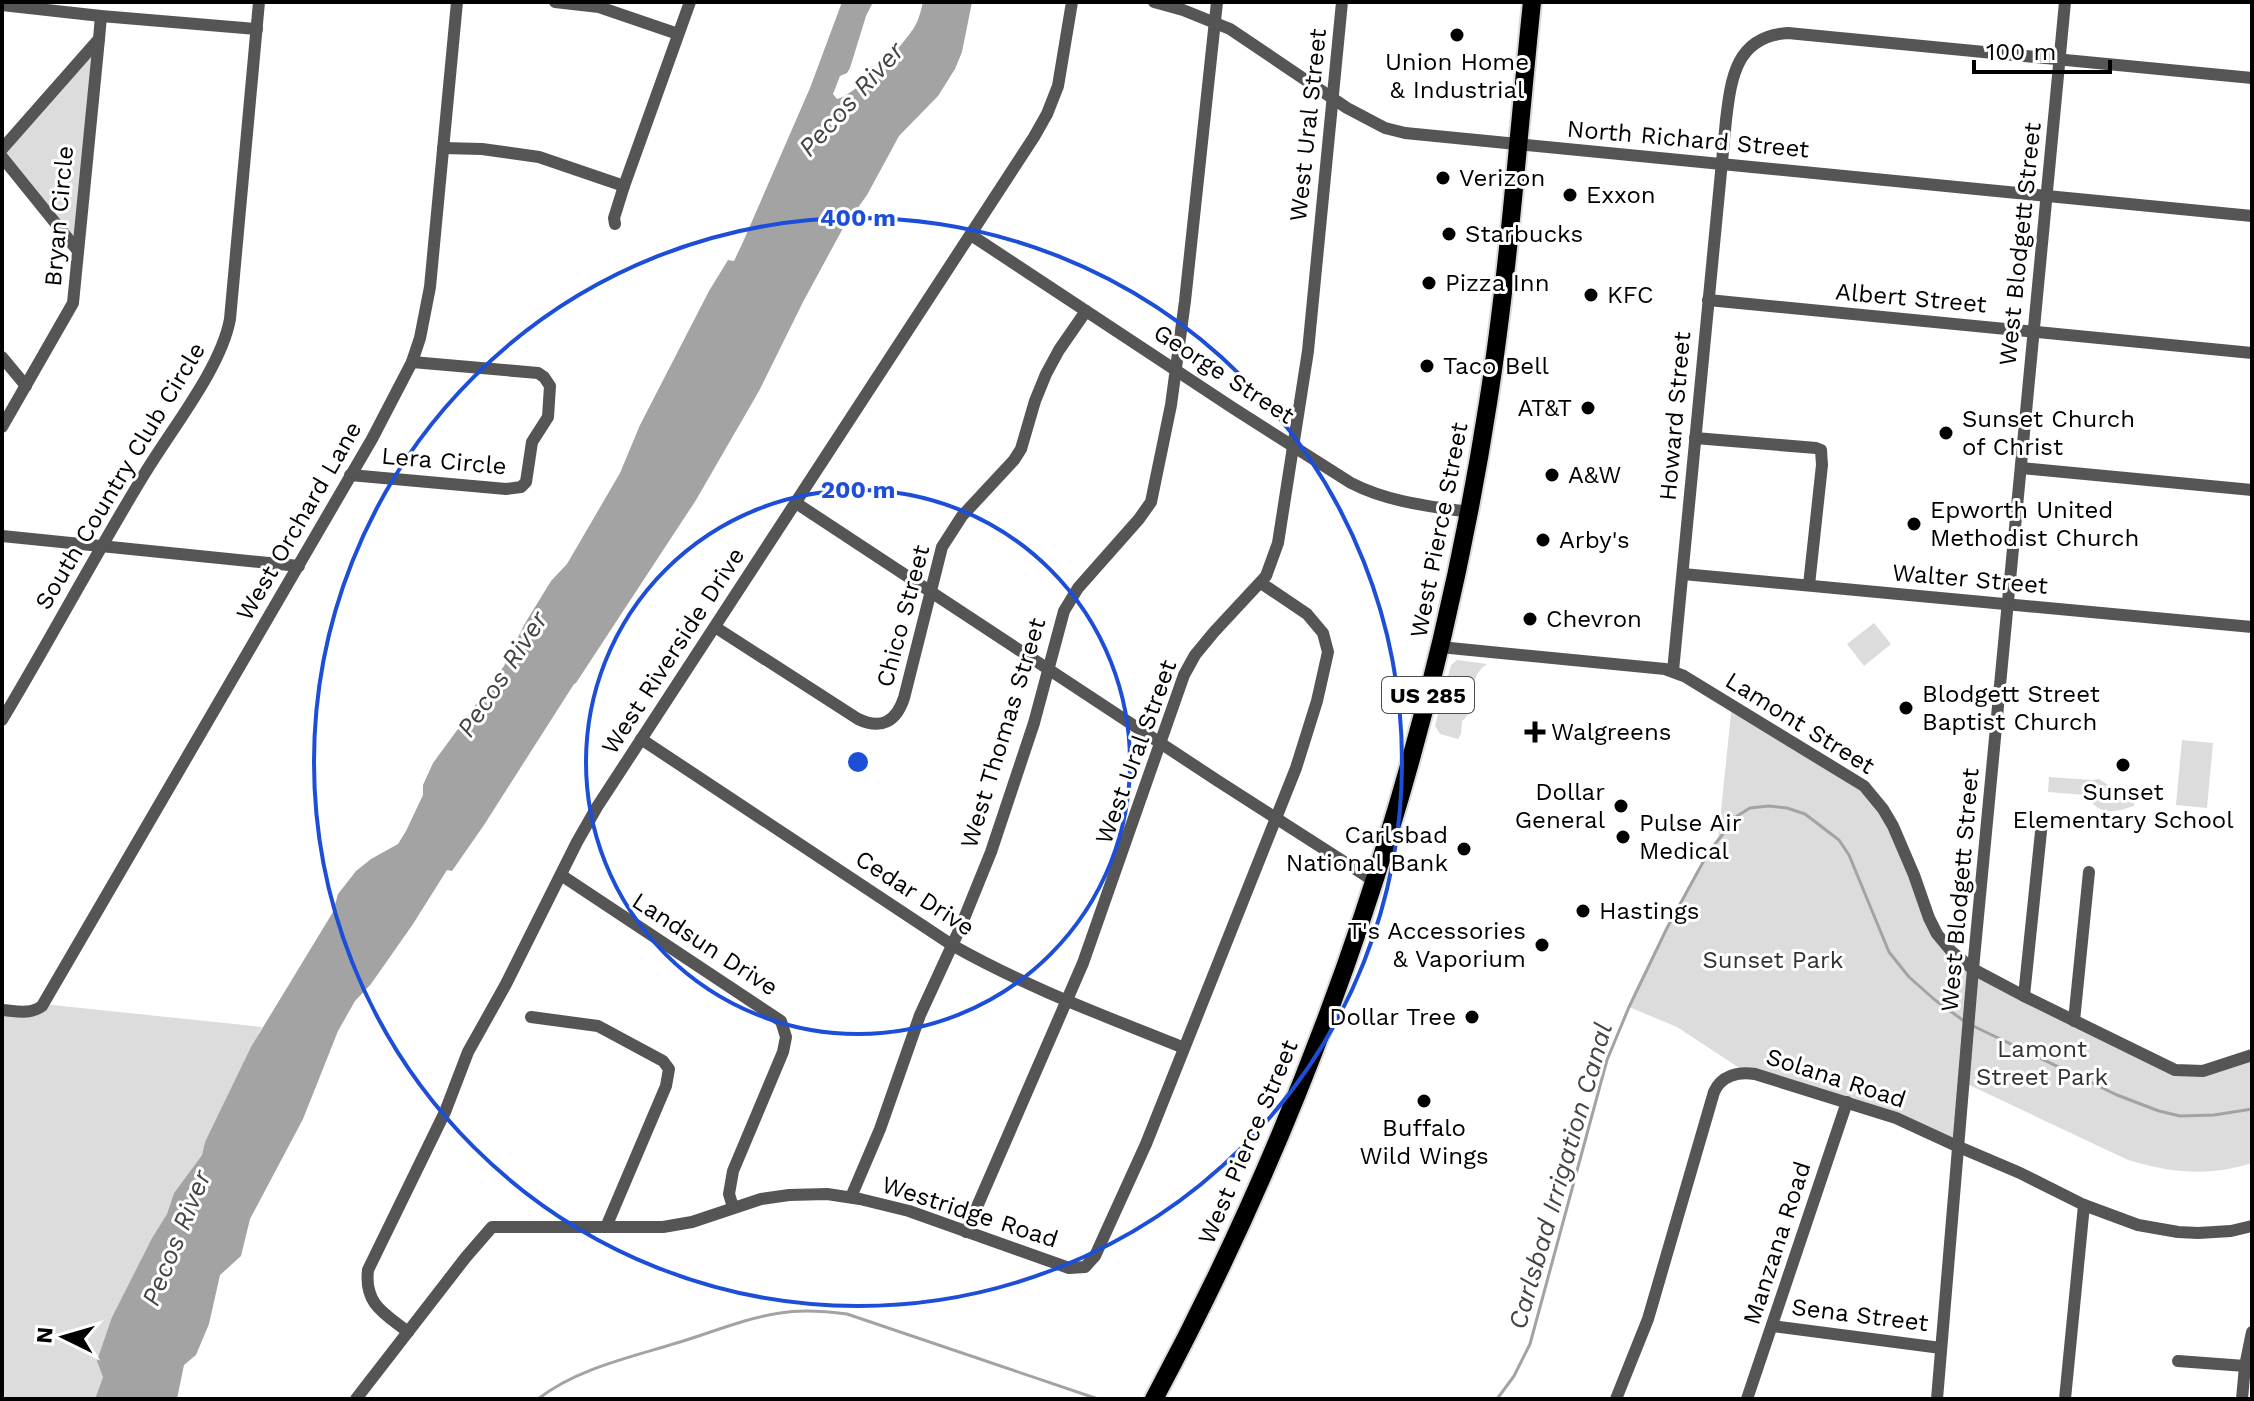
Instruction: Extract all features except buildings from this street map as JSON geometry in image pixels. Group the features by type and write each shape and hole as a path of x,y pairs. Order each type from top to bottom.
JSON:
{"highway":[{"name":"West Pierce Street","path":"1154,1399 1204,1303 1292,1106 1374,881 1404,786 1440,647 1469,512 1487,407 1502,307 1532,2"}],"street":[{"name":"South Country Club Circle","path":"2,720 101,546 192,400 228,335 259,2"},
{"name":"West Orchard Lane","path":"2,1010 34,1012 42,1006 395,399 412,362 430,287 457,2"},
{"path":"555,2 599,7 678,34"},
{"path":"615,224 624,186 690,2"},
{"name":"West Riverside Drive","path":"408,1332 371,1300 368,1270 445,1112 468,1052 597,807 1034,137 1051,107 1058,86 1072,2"},
{"name":"North Richard Street","path":"1154,2 1230,29 1332,98 1370,121 1397,131 2252,216"},
{"name":"West Thomas Street","path":"851,1197 880,1129 923,1007 974,896 1025,755 1060,620 1068,602 1151,502 1176,369 1189,271 1217,2"},
{"name":"West Ural Street","path":"966,1232 1088,949 1190,663 1214,632 1261,583 1271,567 1278,543 1308,351 1342,2"},
{"name":"West Blodgett Street","path":"1937,1399 1973,969 2065,2"},
{"path":"2,5 257,29"},
{"name":"Bryan Circle","path":"2,427 72,307 101,16"},
{"name":"Howard Street","path":"1673,671 1728,100 1733,73 1749,47 1779,33 1799,33 2252,78"},
{"name":"Bryan Circle","path":"2,149 99,39"},
{"path":"443,148 482,149 539,157 624,186"},
{"path":"2,157 78,251"},
{"name":"George Street","path":"971,235 1351,483 1395,501 1469,512"},
{"name":"Albert Street","path":"1708,300 2252,353"},
{"name":"Chico Street","path":"715,627 867,724 878,725 892,718 901,708 946,540 962,516 1021,449 1046,374 1086,311"},
{"path":"2,357 26,386"},
{"name":"Lera Circle","path":"350,475 515,489 526,482 532,442 548,417 551,395 544,377 530,372 412,362"},
{"path":"1695,438 1821,450 1809,585"},
{"path":"2021,468 2252,490"},
{"path":"796,503 1374,881"},
{"path":"2,536 299,566"},
{"name":"Walter Street","path":"1683,574 2252,627"},
{"name":"Westridge Road","path":"356,1399 492,1227 677,1225 761,1199 827,1194 909,1211 1069,1268 1085,1267 1095,1256 1119,1205 1184,1048 1305,744 1317,701 1328,652 1322,631 1294,604 1261,583"},
{"name":"Lamont Street","path":"1440,647 1673,671 1864,786 1893,826 1937,934 1952,952 1973,969 2175,1070 2203,1071 2252,1055"},
{"name":"Cedar Drive","path":"641,739 952,945 1009,976 1184,1048"},
{"path":"2024,996 2042,822"},
{"path":"2074,1021 2089,872"},
{"name":"Landsun Drive","path":"561,875 781,1021 786,1037 783,1052 733,1171 729,1194 733,1207"},
{"path":"531,1017 598,1026 663,1061 669,1069 666,1086 606,1227"},
{"name":"Solana Road","path":"1616,1399 1648,1319 1718,1083 1734,1075 1747,1073 1896,1118 2084,1205 2138,1225 2178,1232 2218,1232 2252,1226"},
{"name":"Manzana Road","path":"1747,1399 1847,1102"},
{"path":"2065,1399 2084,1205"},
{"name":"Sena Street","path":"1772,1326 1941,1348"},
{"path":"2242,1399 2252,1332"},
{"path":"2178,1361 2245,1366"}],"green space":[{"path":"99,39 78,251 2,149"},
{"path":"1874,623 1891,644 1864,666 1847,644"},
{"path":"1457,660 1487,664 1476,677 1471,708 1462,721 1458,739 1440,734 1435,726 1451,665"},
{"path":"1732,704 1864,786 1914,875 1952,952 2175,1070 2252,1055 2252,1163 2190,1172 2128,1160 1965,1083 1959,1147 1896,1118 1747,1073 1677,1027 1629,1007 1698,869 1718,840"},
{"path":"2182,740 2213,743 2207,808 2176,805"},
{"path":"2049,777 2099,779 2113,788 2136,790 2134,806 2107,811 2096,807 2086,795 2048,792"},
{"path":"43,1004 262,1027 205,1142 202,1155 174,1193 167,1214 112,1317 103,1377 95,1399 2,1399 2,1010"}],"water":[{"name":"Pecos River","path":"842,2 873,2 850,68 840,76 833,94 837,99 867,79 910,34 923,2 972,2 962,52 955,69 938,96 899,136 867,195 842,230 759,391 696,500 484,825 452,871 447,870 371,984 355,1001 338,1031 303,1119 250,1219 241,1256 220,1275 209,1324 196,1355 184,1365 177,1399 95,1399 103,1377 97,1361 112,1317 167,1214 174,1193 202,1155 205,1142 251,1047 333,912 338,894 356,871 398,844 423,795 423,785 433,763 504,666 524,625 551,581 567,564 620,473 640,425 709,291 728,260 734,261 743,242 810,88"}],"waterway":[{"name":"Carlsbad Irrigation Canal","path":"1497,1399 1514,1376 1530,1344 1607,1060 1667,928 1708,853 1737,816 1750,808 1787,808 1805,814 1839,840 1849,855 1889,952 1909,977 1964,1021"},
{"name":"Carlsbad Irrigation Canal","path":"1971,1025 2117,1095 2159,1111 2180,1116 2252,1109"},
{"name":"Carlsbad Irrigation Canal","path":"538,1399 570,1379 606,1364 755,1318 806,1311 847,1314 1098,1399"}],"place":[{"name":"Union Home & Industrial","path":"1457,35"},
{"name":"Verizon","path":"1443,178"},
{"name":"Exxon","path":"1570,195"},
{"name":"Starbucks","path":"1449,234"},
{"name":"Pizza Inn","path":"1429,283"},
{"name":"KFC","path":"1591,295"},
{"name":"Taco Bell","path":"1427,366"},
{"name":"AT&T","path":"1588,408"},
{"name":"Sunset Church of Christ","path":"1946,433"},
{"name":"A&W","path":"1552,475"},
{"name":"Epworth United Methodist Church","path":"1914,524"},
{"name":"Arby's","path":"1543,540"},
{"name":"Chevron","path":"1530,619"},
{"name":"Blodgett Street Baptist Church","path":"1906,708"},
{"name":"Walgreens","path":"1535,732"},
{"name":"Sunset Elementary School","path":"2123,765"},
{"name":"Dollar General","path":"1621,806"},
{"name":"Pulse Air Medical","path":"1623,837"},
{"name":"Carlsbad National Bank","path":"1464,849"},
{"name":"Hastings","path":"1583,911"},
{"name":"T's Accessories & Vaporium","path":"1542,945"},
{"name":"Dollar Tree","path":"1472,1017"},
{"name":"Buffalo Wild Wings","path":"1424,1101"}],"park label":[{"name":"Sunset Park","path":"1773,960"},
{"name":"Lamont Street Park","path":"2042,1063"}]}
